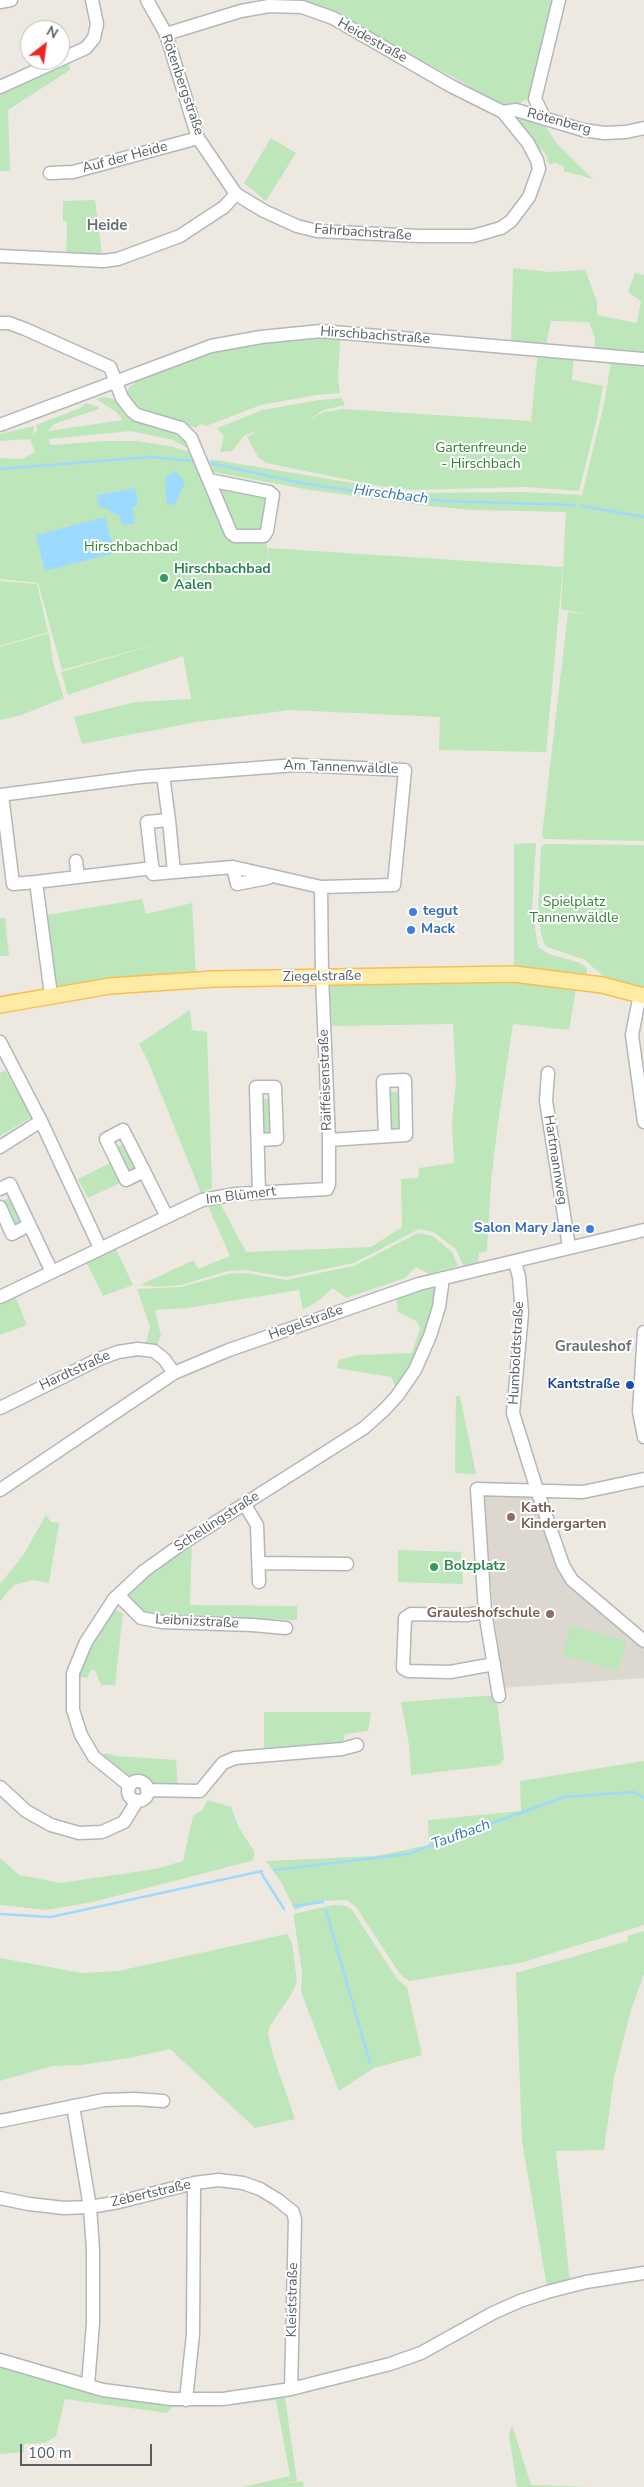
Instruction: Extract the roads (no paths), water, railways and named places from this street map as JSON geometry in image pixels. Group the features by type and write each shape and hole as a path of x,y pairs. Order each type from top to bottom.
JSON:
{"main road":[{"name":"Ziegelstraße","path":"0,1005 51,995 129,985 214,980 514,974 602,985 642,995"}],"street":[{"path":"0,2 11,0"},
{"path":"0,87 86,48 94,38 97,24 92,0"},
{"name":"Rötenbergstraße","path":"147,0 166,34 198,138 236,194"},
{"path":"545,119 536,99 560,0"},
{"name":"Heidestraße","path":"166,34 241,11 269,6 302,7 346,25 451,86 509,111 528,143 539,169"},
{"path":"509,111 536,99"},
{"name":"Rötenberg","path":"509,111 604,133 626,132 644,128"},
{"name":"Auf der Heide","path":"50,173 73,172 198,138"},
{"name":"Fahrbachstraße","path":"236,194 297,226 317,231 420,236 473,236 501,228 511,221 529,197 539,169"},
{"path":"0,256 103,262 118,259 180,236 224,207 236,194"},
{"path":"0,323 9,323 25,329 110,367 122,398 137,415 186,432 198,452 209,480 228,528 235,536 264,536 267,531 273,499 269,492 209,480"},
{"name":"Hirschbachstraße","path":"0,425 211,346 261,336 320,331 644,359"},
{"name":"Am Tannenwäldle","path":"1,795 162,775 296,765 405,770 394,885 321,887"},
{"path":"162,775 174,872"},
{"path":"1,795 12,884 153,868"},
{"path":"169,820 147,822 153,874 233,867 237,884 273,877 321,887 322,977"},
{"path":"76,861 78,877"},
{"path":"36,882 51,995"},
{"name":"Raiffeisenstraße","path":"322,977 329,1184"},
{"path":"642,995 632,1035 641,1086 644,1122"},
{"path":"0,1042 41,1121 100,1248"},
{"name":"Hartmannweg","path":"548,1073 546,1101 569,1247"},
{"path":"0,1148 41,1121"},
{"path":"329,1140 385,1136"},
{"path":"258,1140 259,1192"},
{"path":"144,1171 167,1216"},
{"path":"0,1189 10,1184 52,1272"},
{"name":"Im Blümert","path":"3,1296 202,1200 259,1192 327,1189 329,1184"},
{"path":"0,1207 12,1234 29,1225"},
{"name":"Hegelstraße","path":"0,1490 174,1373 229,1350 360,1303 442,1278 644,1230"},
{"name":"Humboldtstraße","path":"515,1262 519,1277 522,1313 513,1413 537,1490 563,1565 572,1580 644,1641"},
{"name":"Schellingstraße","path":"137,1801 129,1795 130,1786 122,1777 94,1756 81,1735 73,1710 73,1673 86,1642 118,1595 137,1576 183,1543 364,1428 397,1396 415,1370 430,1336 438,1307 442,1278"},
{"path":"644,1332 639,1411 644,1437"},
{"name":"Hardtstraße","path":"0,1408 99,1359 118,1352 138,1349 154,1351 164,1359 174,1373"},
{"path":"499,1696 485,1612 477,1489 584,1492 644,1479"},
{"path":"245,1504 258,1525 259,1582"},
{"path":"260,1564 348,1564"},
{"name":"Leibnizstraße","path":"118,1595 141,1618 162,1622 252,1624 286,1628"},
{"path":"485,1612 466,1615 411,1614 405,1618 403,1668 408,1671 450,1672 494,1664"},
{"name":"Schellingstraße","path":"130,1786 139,1782 145,1785 148,1790 200,1791 223,1763 234,1758 342,1749 357,1745"},
{"path":"0,1787 34,1816 51,1825 78,1833 102,1832 124,1822 137,1801 144,1799 148,1790"},
{"path":"0,2121 104,2100 135,2099 163,2101"},
{"path":"73,2106 90,2207 93,2250 93,2323 88,2385"},
{"name":"Zebertstraße","path":"0,2198 64,2208 90,2207 119,2202 194,2183 219,2180 243,2183 260,2189 294,2212"},
{"path":"186,2400 194,2334 194,2183"},
{"name":"Kleiststraße","path":"291,2389 294,2212"},
{"path":"0,2360 103,2390 186,2400 223,2399 291,2389 381,2367 421,2353 493,2314 547,2292 586,2282 644,2273"}],"water":[{"path":"175,471 185,482 175,505 167,504 165,478"},
{"path":"135,488 138,505 132,507 135,523 122,525 119,515 99,506 97,495"},
{"path":"105,517 115,553 45,571 36,535"}],"waterway":[{"name":"Hirschbach","path":"0,469 149,457 194,461"},
{"name":"Hirschbach","path":"210,463 306,484 361,492 443,501 574,505"},
{"name":"Hirschbach","path":"582,506 644,517"},
{"name":"Taufbach","path":"274,1870 408,1854 564,1797 634,1792 644,1798"},
{"path":"260,1871 284,1909"},
{"name":"Taufbach","path":"0,1914 51,1917 262,1871"},
{"path":"294,1906 323,1902"},
{"path":"326,1910 370,2063"}],"place":[{"name":"Hirschbachbad Aalen","path":"164,578"},
{"name":"tegut","path":"413,912"},
{"name":"Mack","path":"411,930"},
{"name":"Salon Mary Jane","path":"590,1229"},
{"name":"Kantstraße","path":"630,1385"},
{"name":"Kath. Kindergarten","path":"511,1517"},
{"name":"Bolzplatz","path":"434,1567"},
{"name":"Grauleshofschule","path":"550,1614"}],"district":[{"name":"Heide","path":"107,226"},
{"name":"Grauleshof","path":"593,1347"}],"park label":[{"name":"Gartenfreunde - Hirschbach","path":"481,458"},
{"name":"Hirschbachbad","path":"131,548"},
{"name":"Spielplatz Tannenwäldle","path":"574,912"}]}
